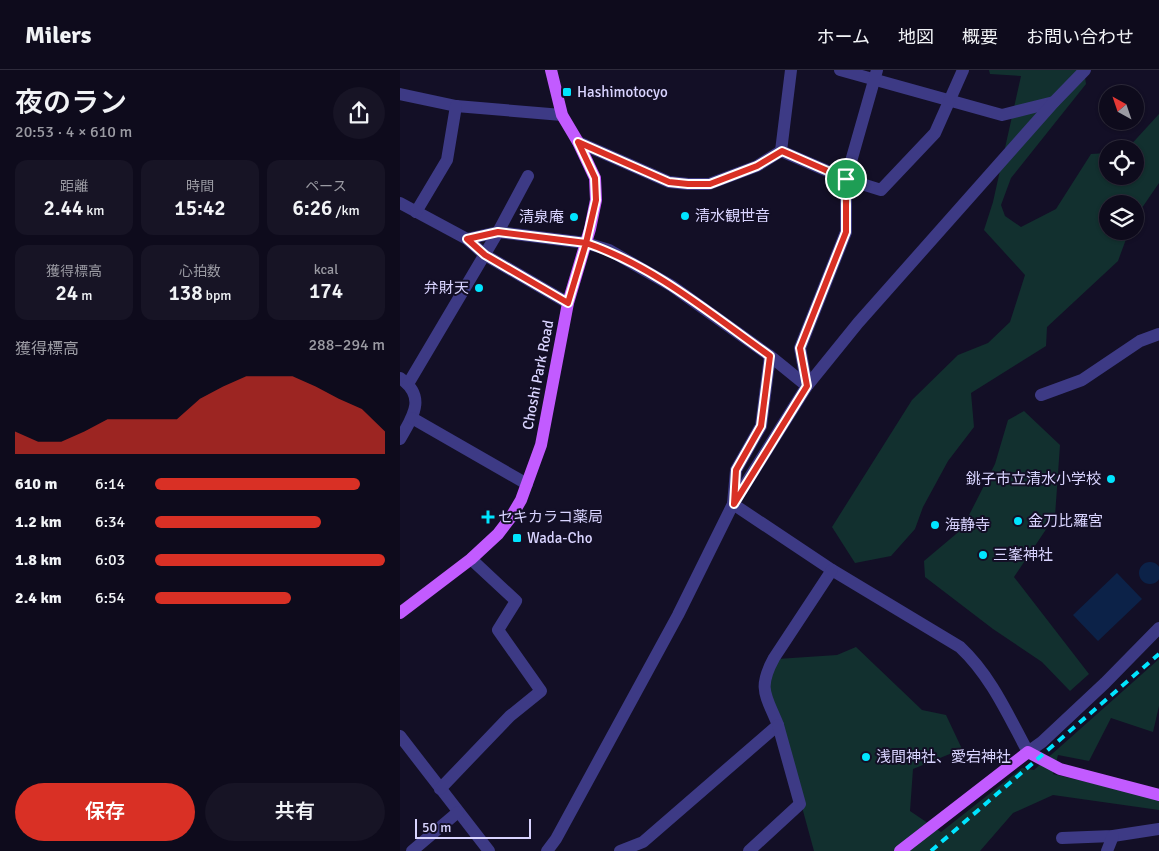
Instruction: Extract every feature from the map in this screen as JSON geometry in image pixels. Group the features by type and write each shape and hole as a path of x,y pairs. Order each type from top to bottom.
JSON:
{"main road":[{"name":"Choshi Park Road","path":"401,610 471,559 498,534 521,500 541,445 568,303 586,243 596,200 595,178 578,142 562,115 551,70"},
{"path":"900,851 1028,752 1060,769 1159,794"}],"street":[{"path":"782,151 791,70"},
{"path":"840,70 875,75 948,100 1002,115 1054,102"},
{"path":"782,151 846,179 881,190 935,133 948,100 963,70"},
{"path":"547,851 556,839 678,615 734,504 807,386 858,323 1054,102 1085,70"},
{"path":"807,386 800,348 846,232 846,179 875,75"},
{"path":"400,94 456,106 562,115"},
{"path":"416,212 447,160 456,106"},
{"path":"578,142 669,182 688,184 710,184 757,166 782,151"},
{"path":"400,439 412,418 416,406 414,392 404,381 485,255 528,176"},
{"path":"400,203 467,239 485,255 568,303"},
{"path":"467,239 498,232 586,243 609,250 672,286 770,356 807,386"},
{"path":"1041,395 1082,380 1140,341 1159,334"},
{"path":"734,504 736,470 761,426 770,356"},
{"path":"412,418 527,484"},
{"path":"734,504 832,570 960,648 974,660 990,682 1028,752 1042,742 1070,716 1159,628"},
{"path":"440,789 510,716 541,691 498,630 516,601 471,559"},
{"path":"749,851 800,804 778,725 764,687 766,674 774,658 832,570"},
{"path":"620,851 645,847 778,725"},
{"path":"400,736 489,851"},
{"path":"412,851 458,812"},
{"path":"1062,838 1113,836 1159,829"},
{"path":"1107,851 1113,836"}],"green space":[{"path":"989,70 1084,70 1086,84 1011,178 1001,205 1005,216 1021,227 1056,209 1091,154 1099,154 1099,185 1144,185 1144,140 1135,140 1159,114 1159,183 1144,205 1144,195 1099,195 1099,240 1126,240 1118,261 1047,327 1046,346 971,393 974,427 948,461 923,507 915,529 891,556 855,563 832,527 912,400 958,355 988,343 1010,322 1025,275 984,230 993,202 1021,76 990,74"},
{"path":"1024,411 1060,445 1055,516 1014,577 1089,674 1070,691 1042,662 993,629 925,577 924,561 962,529 995,464 1008,420"},
{"path":"856,647 922,710 946,715 962,749 913,769 910,811 941,832 1022,768 1034,770 1159,659 1159,706 1153,732 1111,718 1089,761 1058,755 1053,774 1159,799 1159,810 1053,795 1013,813 980,851 814,851 768,683 777,659 837,655"}],"water":[{"path":"1150,562 1158,565 1160,577 1158,581 1150,584 1142,581 1139,573 1142,565"},
{"path":"1117,573 1142,599 1098,641 1073,615"}],"railway":[{"path":"931,851 1159,654"}],"place":[{"name":"Hashimotocyo","path":"567,92"},
{"name":"清水観世音","path":"685,216"},
{"name":"清泉庵","path":"574,217"},
{"name":"弁財天","path":"479,288"},
{"name":"銚子市立清水小学校","path":"1111,479"},
{"name":"セキカラコ薬局","path":"488,517"},
{"name":"金刀比羅宮","path":"1018,521"},
{"name":"海静寺","path":"935,525"},
{"name":"Wada-Cho","path":"517,538"},
{"name":"三峯神社","path":"983,555"},
{"name":"浅間神社、愛宕神社","path":"866,757"}],"route":[{"path":"846,179 782,151 757,166 710,184 669,182 578,142 595,178 596,200 586,243 498,232 467,239 485,255 568,303 586,243 609,250 672,286 770,356 761,426 736,470 734,504 807,386 800,348 846,232 846,179"}]}
